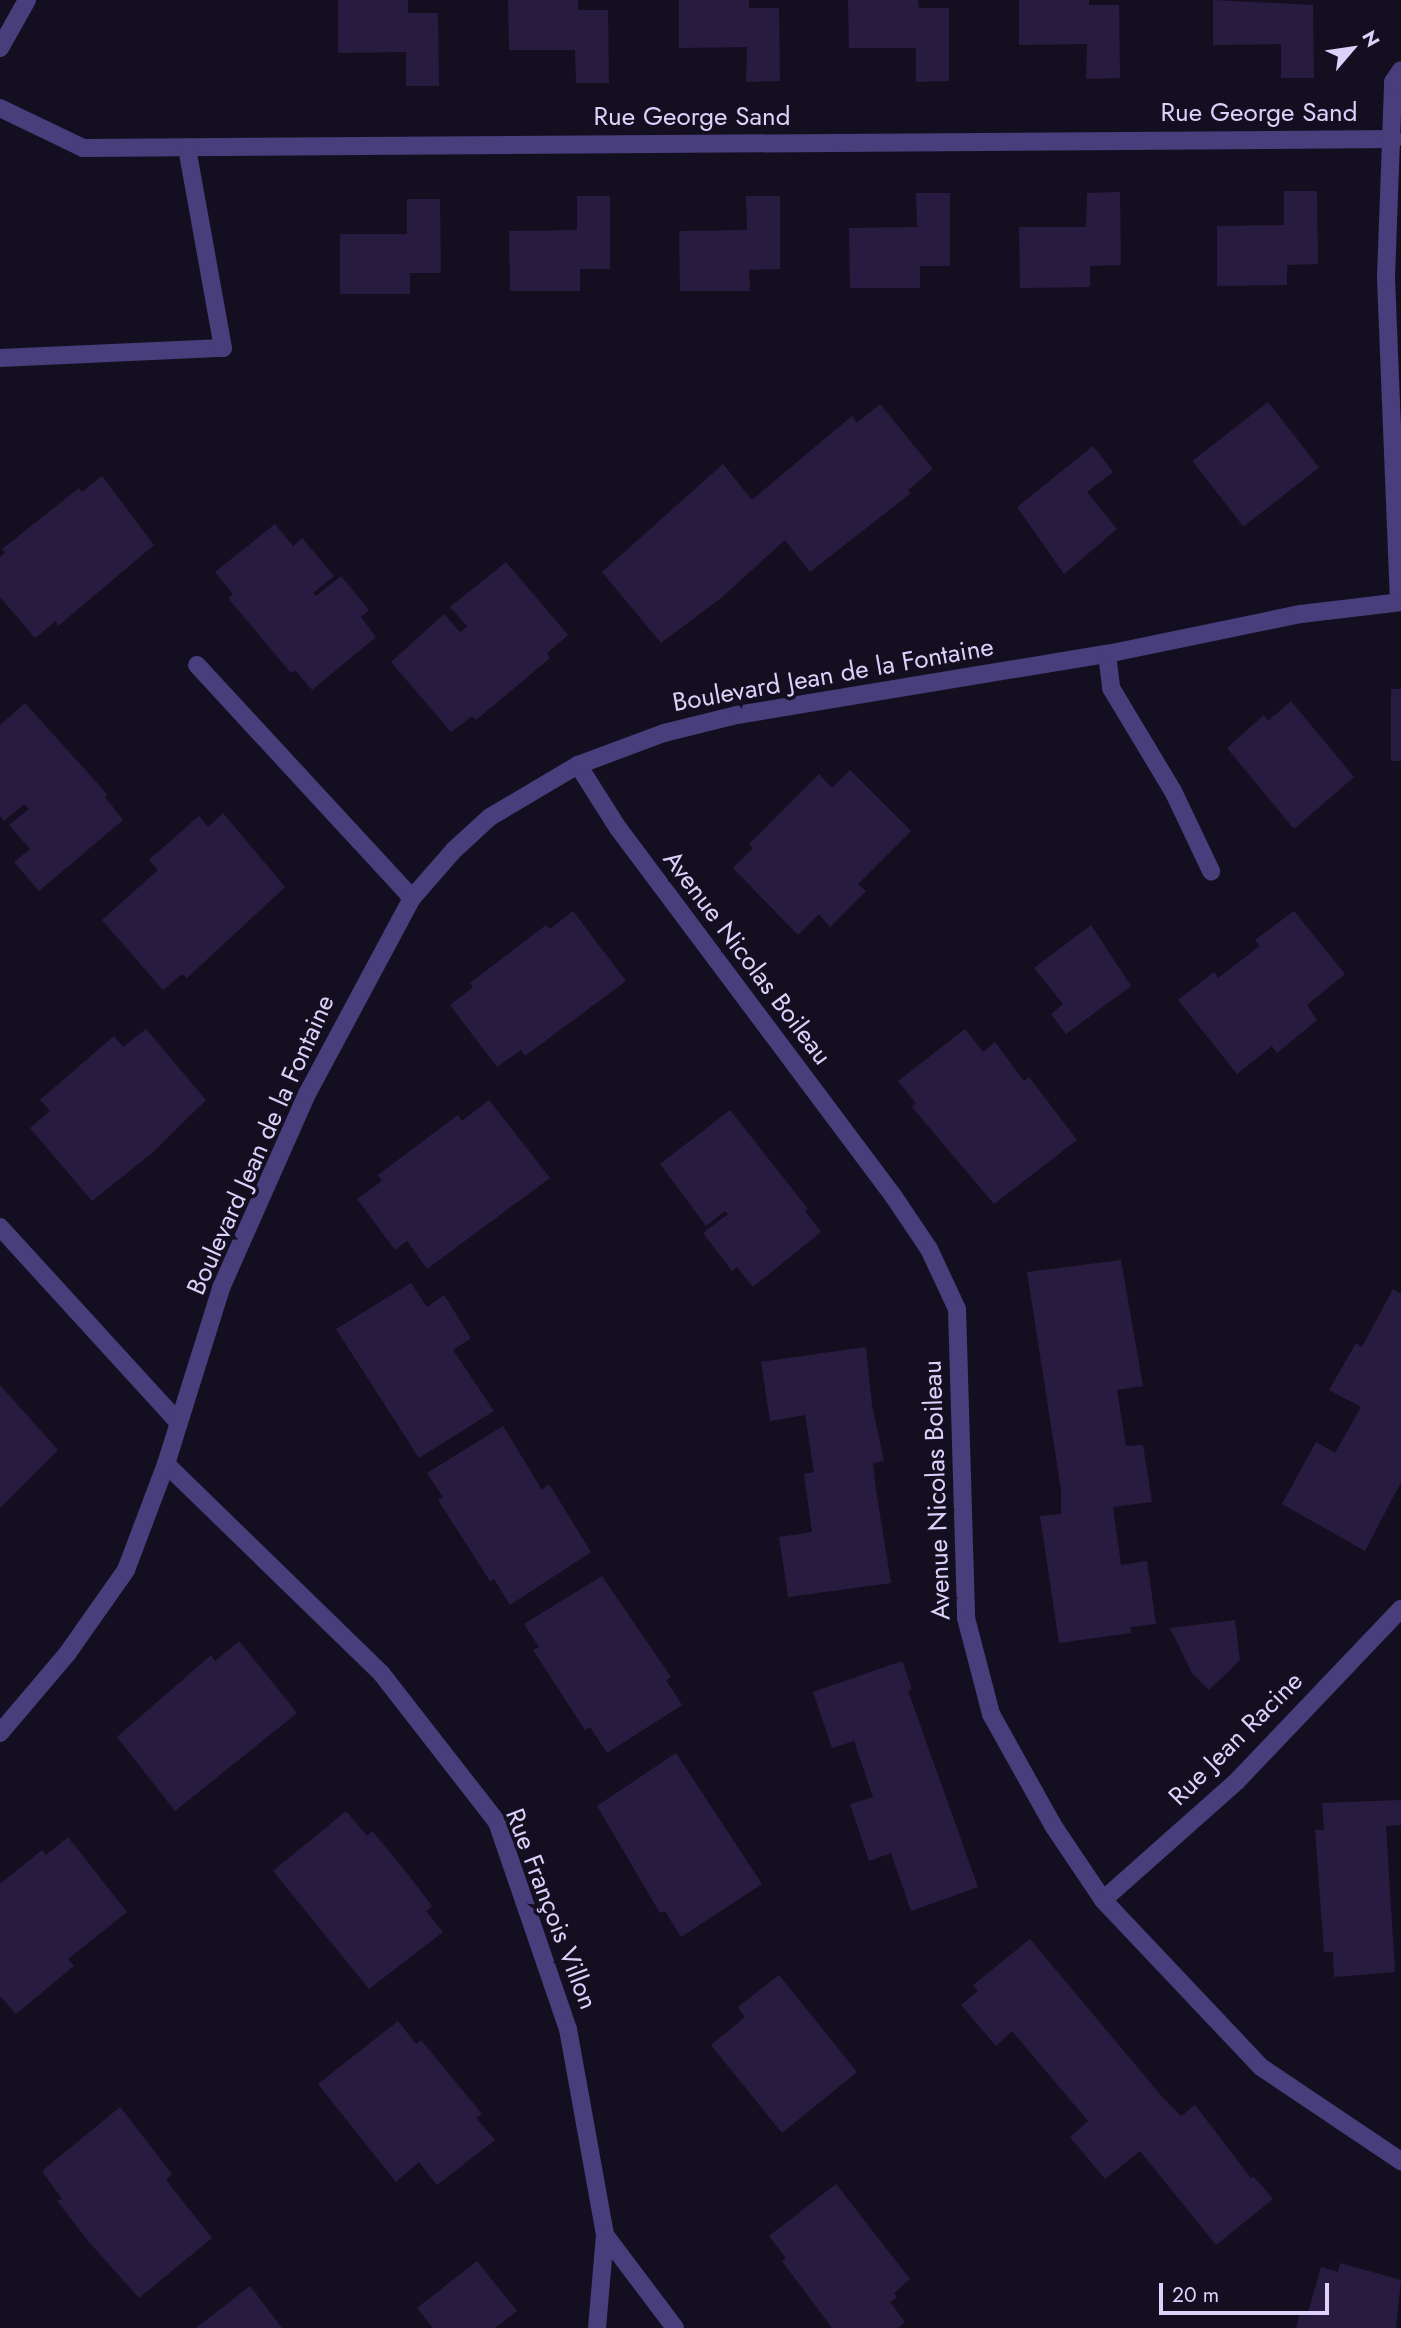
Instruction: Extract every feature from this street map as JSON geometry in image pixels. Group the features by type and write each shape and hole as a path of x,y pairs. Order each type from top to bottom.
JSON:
{"street":[{"path":"0,48 27,0"},
{"name":"Rue George Sand","path":"1400,602 1386,277 1394,139 1393,82 1401,70"},
{"name":"Rue George Sand","path":"0,108 83,148 1394,139"},
{"path":"0,358 223,348 187,146"},
{"name":"Boulevard Jean de la Fontaine","path":"0,1733 67,1654 126,1570 166,1464 221,1288 307,1094 412,898 454,850 491,817 578,765 664,733 737,715 1107,654 1301,614 1400,602"},
{"path":"1107,654 1111,688 1173,791 1211,871"},
{"path":"197,665 412,898"},
{"name":"Avenue Nicolas Boileau","path":"578,765 618,828 894,1197 929,1249 957,1309 966,1618 991,1714 1054,1827 1103,1900 1261,2067 1401,2161"},
{"path":"0,1227 179,1423"},
{"name":"Rue François Villon","path":"166,1464 381,1673 497,1822 568,2029 604,2235 597,2328"},
{"name":"Rue Jean Racine","path":"1103,1900 1237,1781 1401,1609"},
{"path":"604,2235 675,2328"}],"building":[{"path":"338,0 408,0 408,13 438,13 439,86 406,86 406,52 338,53"},
{"path":"508,0 578,0 578,10 608,10 609,83 576,83 575,50 509,50"},
{"path":"679,0 749,0 749,8 779,8 780,81 746,82 747,47 679,48"},
{"path":"848,0 918,0 919,8 949,8 949,81 916,82 916,48 849,48"},
{"path":"1019,0 1089,0 1089,5 1119,5 1120,78 1086,79 1087,44 1019,45"},
{"path":"1213,0 1313,5 1314,78 1281,78 1281,44 1213,45"},
{"path":"1284,191 1317,191 1318,264 1287,265 1287,285 1217,286 1217,226 1284,225"},
{"path":"1120,192 1121,265 1090,266 1090,287 1020,288 1019,227 1086,227 1087,193"},
{"path":"916,193 950,193 950,266 920,266 920,288 850,288 849,228 917,227"},
{"path":"577,196 610,196 610,269 580,269 580,291 510,291 509,231 577,230"},
{"path":"746,196 780,196 780,269 749,270 750,291 680,291 679,231 747,230"},
{"path":"407,199 440,199 441,273 410,273 410,294 340,294 340,234 407,234"},
{"path":"1268,402 1319,467 1243,527 1192,461"},
{"path":"880,404 933,469 908,490 911,493 810,572 785,540 721,598 661,643 602,572 723,464 752,500 852,416 857,423"},
{"path":"1093,446 1113,472 1087,492 1117,529 1064,574 1017,507"},
{"path":"102,476 154,545 58,626 56,621 35,638 0,597 0,557 5,553 2,549 79,488 82,492"},
{"path":"275,524 293,546 302,538 334,576 313,593 316,596 341,576 369,610 361,617 376,637 312,690 295,670 291,673 228,598 233,594 215,572"},
{"path":"506,562 568,635 547,653 550,658 476,720 472,716 451,732 391,662 444,614 460,632 463,630 467,626 450,607"},
{"path":"1391,689 1401,689 1401,761 1391,761"},
{"path":"1291,701 1354,777 1294,829 1227,748 1264,715 1268,721"},
{"path":"25,703 107,794 105,797 123,820 39,891 14,862 30,849 9,825 29,809 24,804 4,821 0,816 0,725"},
{"path":"850,770 911,831 858,884 866,891 830,927 819,914 798,935 733,868 753,848 749,844 819,774 832,788"},
{"path":"223,813 285,887 187,978 182,974 163,990 102,920 158,870 149,860 199,816 208,827"},
{"path":"573,911 626,981 525,1056 521,1050 497,1067 450,1005 473,987 470,983 546,925 550,929"},
{"path":"1294,911 1345,974 1307,1005 1317,1020 1277,1053 1272,1046 1237,1074 1178,1000 1214,972 1218,978 1260,946 1255,940"},
{"path":"1091,925 1131,986 1066,1034 1051,1014 1063,1004 1034,968"},
{"path":"146,1029 206,1100 152,1153 92,1201 30,1128 50,1111 40,1100 114,1036 123,1047"},
{"path":"965,1029 983,1052 995,1042 1024,1081 1029,1077 1077,1140 994,1204 912,1107 916,1103 898,1081"},
{"path":"489,1100 550,1178 427,1269 407,1241 395,1250 357,1199 382,1181 378,1175 419,1144 458,1115 462,1121"},
{"path":"730,1110 808,1209 805,1211 821,1232 753,1287 737,1267 732,1271 703,1233 728,1214 725,1211 706,1226 660,1164"},
{"path":"1121,1260 1143,1386 1117,1390 1126,1446 1143,1445 1152,1502 1113,1507 1121,1565 1147,1561 1156,1624 1130,1627 1131,1633 1059,1643 1040,1516 1061,1514 1061,1490 1027,1272"},
{"path":"411,1283 427,1307 444,1295 471,1338 453,1350 494,1411 419,1458 336,1329"},
{"path":"1393,1289 1401,1294 1401,1482 1365,1551 1282,1504 1316,1442 1335,1453 1361,1407 1329,1390 1356,1343 1362,1347"},
{"path":"866,1347 872,1405 884,1461 873,1463 891,1583 788,1597 779,1537 812,1532 804,1474 814,1472 805,1415 770,1421 761,1362"},
{"path":"0,1385 58,1450 0,1508"},
{"path":"503,1426 542,1490 549,1484 591,1552 510,1605 494,1579 490,1581 438,1500 443,1497 427,1473"},
{"path":"602,1576 671,1677 666,1680 682,1705 607,1753 590,1727 585,1730 533,1650 539,1647 524,1624"},
{"path":"1235,1620 1240,1660 1209,1690 1192,1673 1170,1628"},
{"path":"239,1641 297,1713 175,1811 117,1737 211,1655 215,1661"},
{"path":"902,1661 912,1689 908,1691 978,1887 911,1911 891,1853 869,1861 850,1804 873,1797 854,1741 832,1748 813,1692"},
{"path":"676,1753 762,1884 681,1937 665,1911 660,1913 597,1806"},
{"path":"1401,1800 1401,1825 1386,1826 1395,1972 1334,1977 1333,1952 1324,1952 1315,1830 1324,1830 1322,1803"},
{"path":"346,1811 367,1836 372,1831 403,1868 432,1906 426,1911 443,1932 369,1989 273,1871"},
{"path":"68,1837 127,1912 68,1959 74,1966 16,2014 0,1996 0,1884 42,1850 46,1855"},
{"path":"1030,1939 1164,2099 1181,2116 1195,2105 1251,2178 1254,2177 1273,2199 1216,2245 1140,2151 1105,2179 1070,2137 1088,2121 1012,2031 996,2046 961,2005 978,1991 973,1985"},
{"path":"779,1975 857,2072 782,2133 711,2045 745,2017 738,2007"},
{"path":"398,2021 416,2044 421,2040 482,2114 476,2118 495,2140 437,2185 419,2162 396,2182 318,2084"},
{"path":"120,2107 172,2174 166,2180 212,2238 139,2298 57,2201 62,2199 42,2171"},
{"path":"836,2184 910,2279 894,2293 897,2297 890,2302 905,2322 898,2328 832,2328 782,2261 786,2258 769,2236"},
{"path":"477,2261 517,2311 495,2328 433,2328 417,2308"},
{"path":"1340,2263 1401,2280 1396,2328 1296,2328 1300,2314 1307,2316 1321,2267 1338,2272"},
{"path":"250,2286 282,2328 196,2328"}]}
